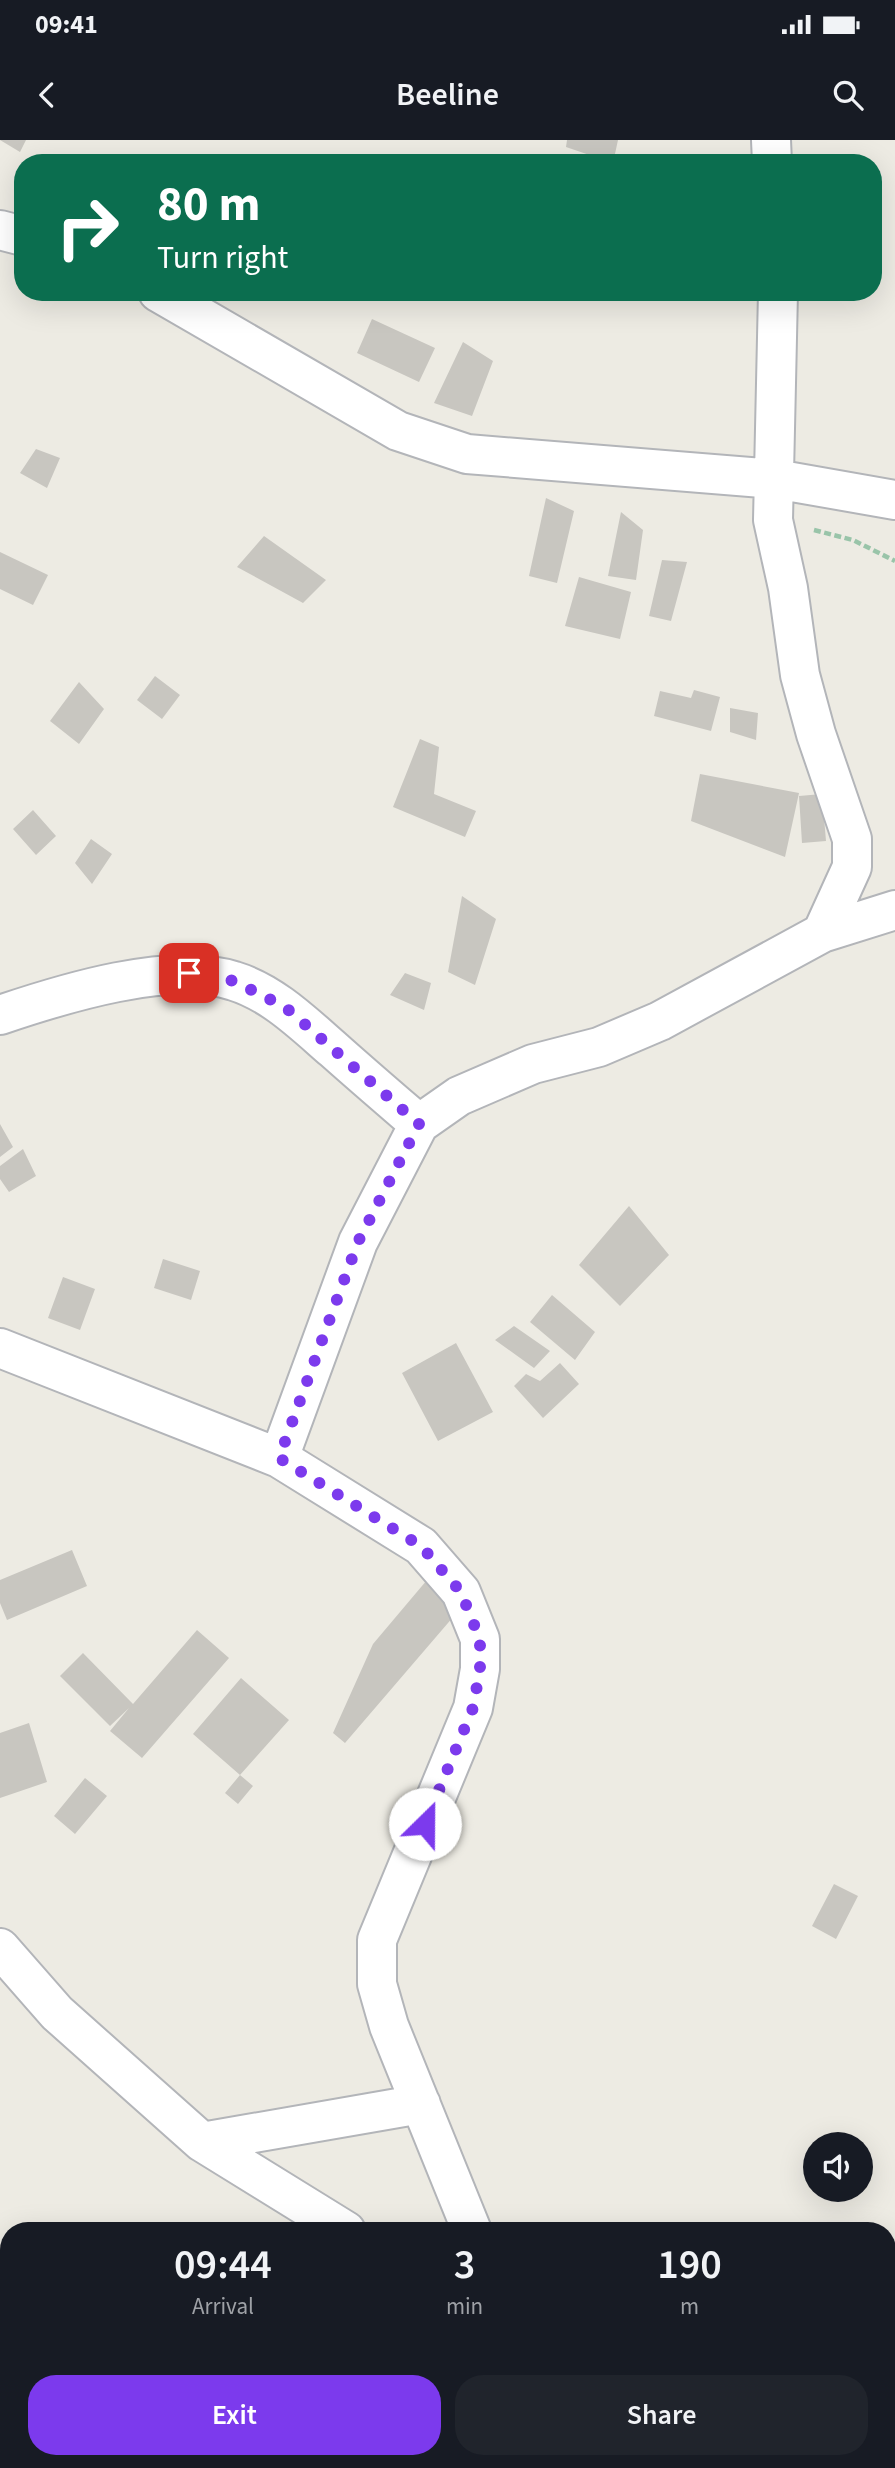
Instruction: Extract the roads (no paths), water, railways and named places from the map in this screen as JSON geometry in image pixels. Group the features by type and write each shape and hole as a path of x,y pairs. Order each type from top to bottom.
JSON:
{"street":[{"path":"174,301 398,431 467,454 775,479 895,500"},
{"path":"778,301 773,520 788,588 800,675 816,734 852,839 852,867 822,933"},
{"path":"279,1458 358,1242 419,1124 459,1096 533,1064 599,1047 660,1021 822,933 895,910"},
{"path":"0,1015 57,996 151,978 189,973 234,981 285,1007 419,1124"},
{"path":"0,1348 279,1458 421,1546 461,1592 480,1639 480,1669 473,1708 377,1940 377,1984 388,2026 468,2222"},
{"path":"0,1948 57,2013 202,2141 332,2222"},
{"path":"202,2141 421,2104"}]}
